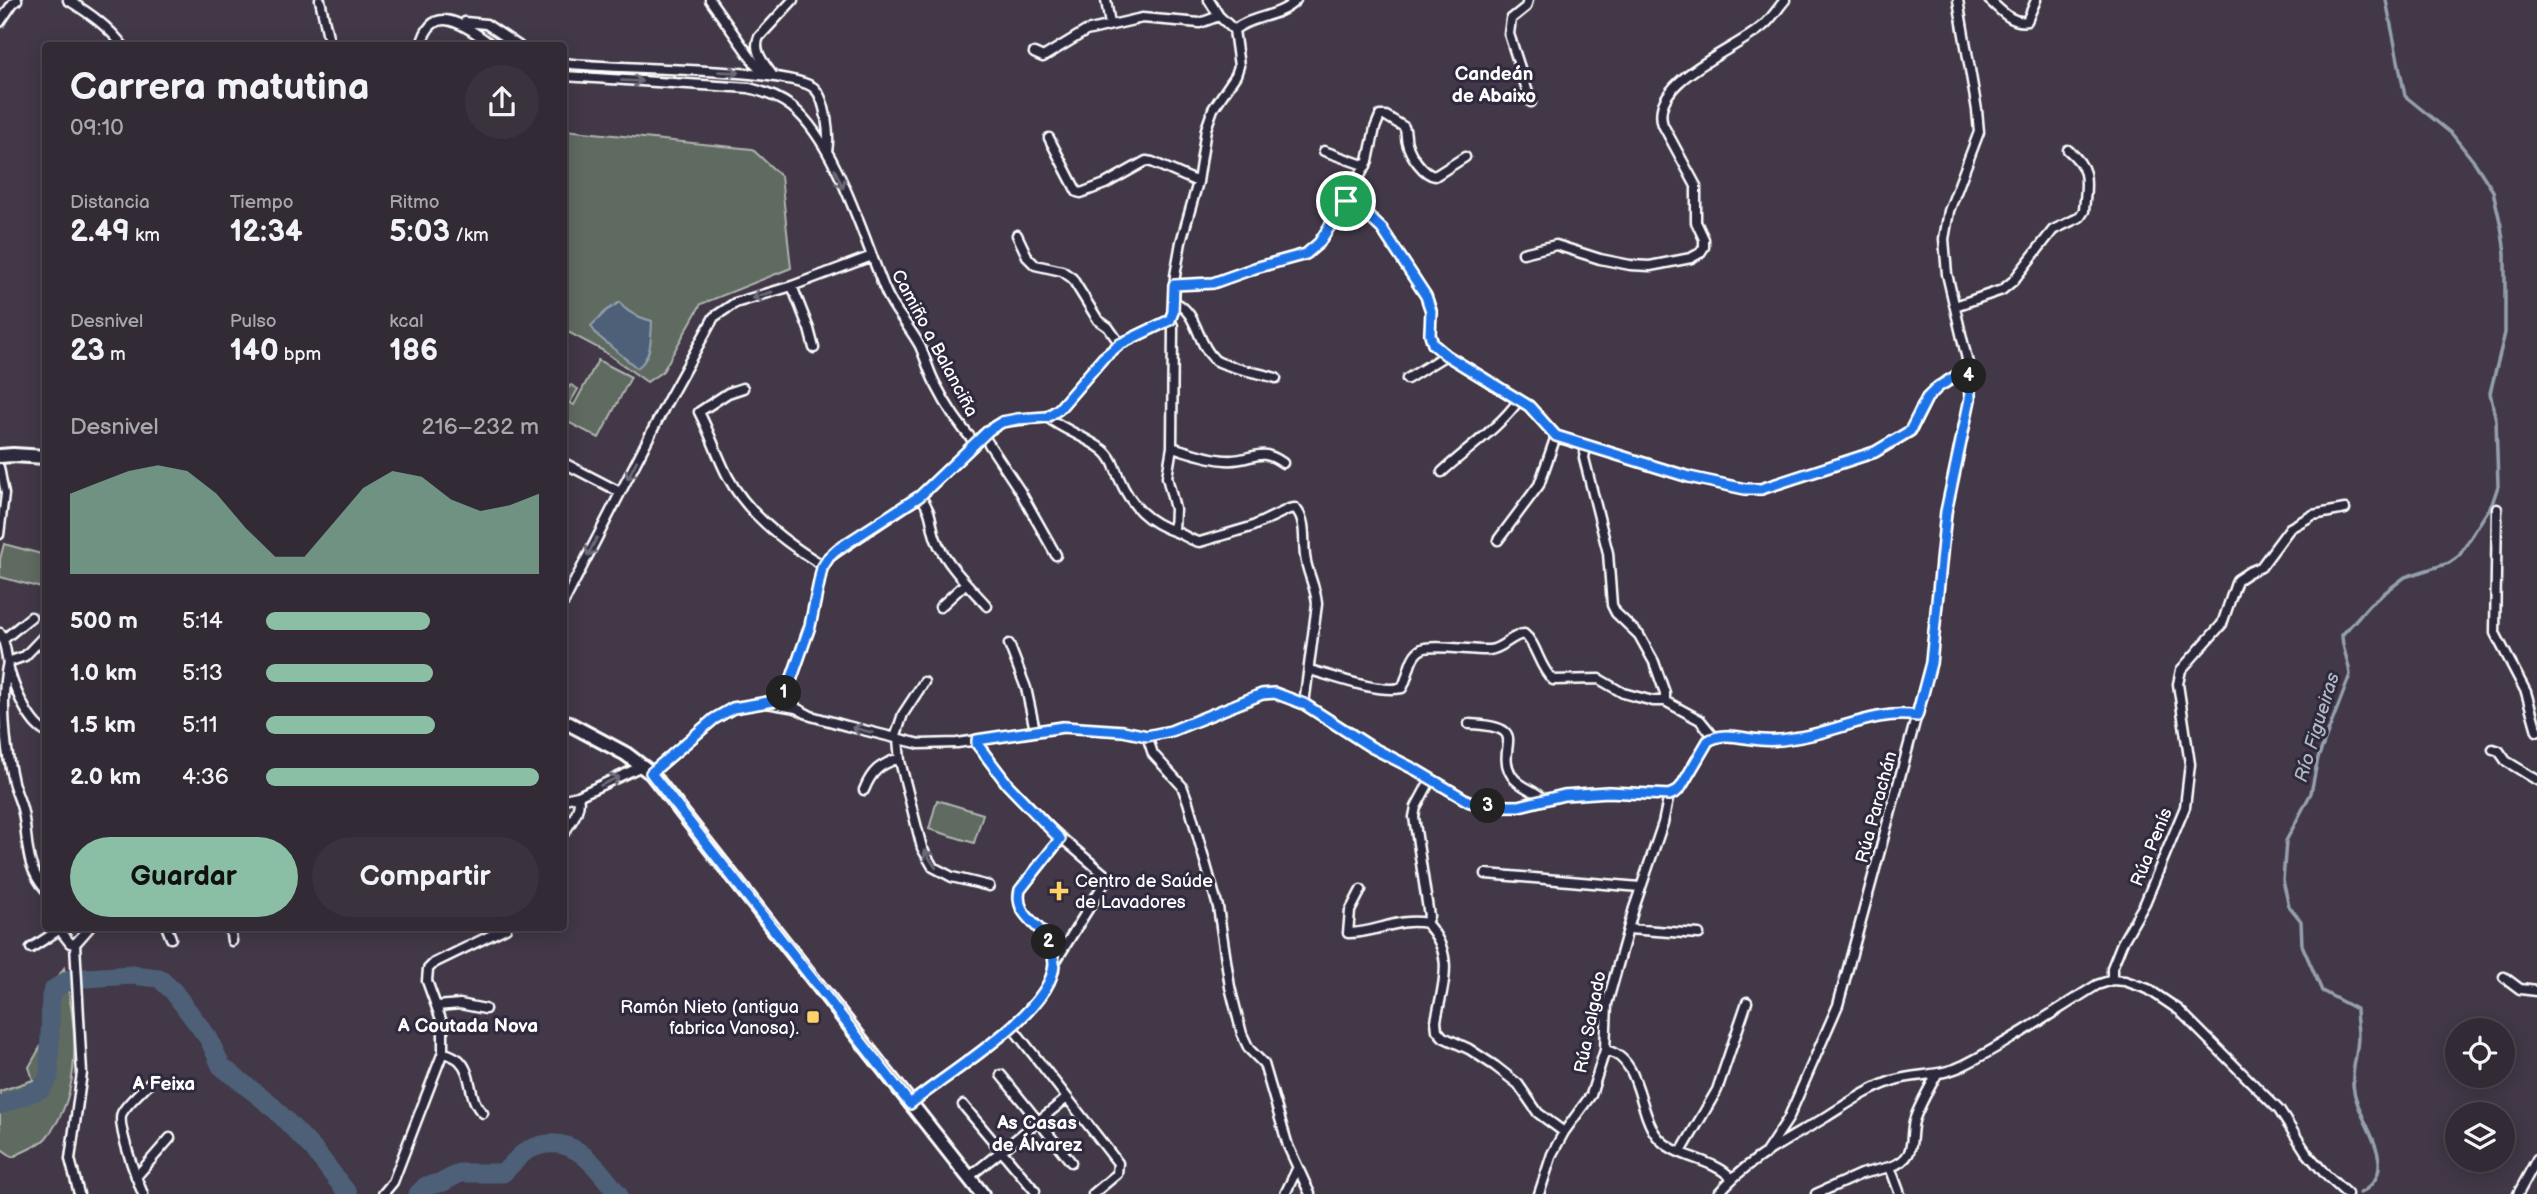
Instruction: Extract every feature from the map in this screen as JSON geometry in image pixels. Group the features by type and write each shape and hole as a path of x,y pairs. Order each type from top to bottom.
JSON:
{"main road":[{"path":"0,456 42,457"},
{"path":"567,722 626,754 646,769 982,1194"}],"street":[{"path":"0,22 18,0"},
{"path":"68,0 90,13 114,33 120,42"},
{"path":"320,0 329,42"},
{"path":"710,0 763,75"},
{"path":"773,76 755,44 793,0"},
{"path":"1106,0 1110,25"},
{"path":"1174,531 1175,509 1167,477 1172,447 1173,326 1170,320 1174,285 1181,242 1198,182 1206,129 1213,109 1239,66 1234,30 1219,16 1209,0"},
{"path":"1234,30 1241,24 1268,17 1289,7 1296,0"},
{"path":"1528,0 1526,7 1511,19 1509,34 1531,102"},
{"path":"1523,253 1556,245 1600,259 1650,266 1691,258 1700,253 1704,247 1704,239 1696,222 1696,186 1663,125 1660,115 1662,101 1669,91 1698,68 1764,25 1785,0"},
{"name":"Rúa Parachán","path":"1765,1154 1788,1119 1838,1005 1931,663 1946,512 1970,399 1969,368 1947,274 1944,239 1948,211 1979,132 1958,0"},
{"path":"1989,0 2014,21 2021,22 2026,20 2036,0"},
{"path":"422,42 423,33 432,17 441,13 452,13 488,42"},
{"path":"1034,53 1044,57 1086,31 1142,18 1200,23 1219,16"},
{"path":"465,22 486,24 513,42"},
{"path":"567,63 589,67 763,75 805,82 815,88 824,113 829,134 827,151"},
{"path":"567,76 728,85 760,90 793,108 827,151"},
{"path":"1174,285 1213,283 1306,254 1319,243 1366,166 1380,116 1386,116 1404,127 1407,143 1425,173 1430,176 1435,176 1465,157"},
{"path":"1049,138 1077,191 1081,193 1123,175 1146,161 1198,182"},
{"path":"1955,306 2001,290 2021,271 2053,230 2080,216 2084,211 2087,173 2080,160 2068,150"},
{"name":"Camiño a Balanciña","path":"827,151 886,292 919,344 934,383 956,421 975,443"},
{"path":"1324,151 1366,166"},
{"path":"1346,201 1382,229 1419,285 1431,311 1430,334 1433,344 1446,355 1529,406 1556,436 1689,477 1745,489 1761,489 1875,452 1910,431 1927,398 1938,387 1969,368"},
{"path":"1017,235 1028,258 1035,265 1062,271 1072,278 1098,320 1108,327 1120,344"},
{"path":"567,596 714,317 735,303 792,286 872,256"},
{"path":"792,286 814,348"},
{"path":"1174,302 1189,314 1216,361 1276,378"},
{"path":"767,703 788,689 810,626 824,565 838,549 920,496 983,435 1002,422 1047,417 1059,409 1103,358 1120,344 1170,320"},
{"path":"1407,379 1446,355"},
{"path":"743,388 728,393 699,412 729,480 755,513 785,541 824,565"},
{"path":"1442,472 1505,420 1519,400"},
{"path":"1047,417 1104,450 1112,460 1125,491 1140,513 1192,541 1200,542 1251,527 1296,508 1303,521 1307,568 1317,604 1304,704"},
{"path":"983,435 1020,491 1056,555"},
{"path":"1498,540 1539,485 1556,436"},
{"path":"1586,446 1584,458 1610,565 1612,605 1616,613 1639,635 1654,662 1665,693 1665,701"},
{"path":"1172,447 1223,460 1251,459 1264,453 1271,454 1283,463"},
{"path":"567,465 620,492"},
{"path":"0,467 5,494 0,536"},
{"path":"920,496 932,516 938,544 966,583 987,606"},
{"name":"Rúa Penís","path":"2112,980 2112,968 2122,943 2145,903 2185,807 2190,764 2178,684 2181,670 2222,624 2237,580 2261,567 2290,528 2313,515 2346,509"},
{"path":"2497,509 2495,633 2526,692 2537,731"},
{"path":"940,607 966,583"},
{"path":"31,617 2,636 13,681 33,723 42,729"},
{"path":"1310,670 1365,685 1402,688 1415,656 1421,649 1498,649 1518,634 1524,634 1530,638 1542,670 1553,680 1599,680 1623,693 1653,701 1665,701 1700,720 1714,737"},
{"path":"8,662 25,656 42,638"},
{"path":"1009,644 1026,688 1035,730"},
{"path":"8,662 5,673 4,730 13,785 25,824 27,857 36,880 42,886"},
{"path":"924,682 902,714 896,739 922,848 933,867 952,877 989,886"},
{"path":"788,689 796,708"},
{"path":"567,798 646,769 733,708 767,703 796,708 811,716 920,744 1084,727 1147,736 1171,731 1268,693 1275,693 1304,704 1371,747 1468,801 1483,806 1519,806 1543,799 1608,792 1669,795 1681,787 1708,741 1714,737 1762,740 1796,738 1891,715 1917,716"},
{"path":"1469,724 1499,728 1507,733 1510,740 1508,768 1523,786 1537,792 1543,799"},
{"path":"0,740 4,730"},
{"path":"1147,736 1153,754 1182,786 1218,907 1230,988 1242,1034 1249,1049 1264,1064 1288,1146 1310,1194"},
{"path":"910,1104 1012,1027 1033,1007 1044,992 1054,964 1105,882 1100,869 1060,839 1008,785 977,744 977,740"},
{"path":"2493,749 2499,751 2506,761 2537,780"},
{"path":"864,790 870,774 878,766 899,758"},
{"path":"1426,923 1429,916 1414,817 1416,807 1431,779"},
{"name":"Rúa Salgado","path":"1539,1194 1552,1154 1563,1132 1591,1095 1605,1049 1606,1004 1640,887 1664,823 1669,795"},
{"path":"567,829 580,803 578,796"},
{"path":"1054,964 1050,943 1024,913 1018,898 1020,890 1060,839"},
{"path":"1486,874 1640,887"},
{"path":"1362,890 1350,911 1348,933 1362,934 1391,923 1426,923 1447,958 1436,1021 1437,1030 1443,1037 1469,1049 1518,1084 1538,1113 1563,1132"},
{"path":"1628,929 1699,934"},
{"path":"31,948 57,931"},
{"path":"62,931 70,943 75,944"},
{"path":"79,1194 70,1159 82,1073 75,944 86,931"},
{"path":"168,931 170,938"},
{"path":"230,931 232,942"},
{"path":"383,1194 393,1182 443,1052 443,1025 427,981 428,969 434,963 500,931"},
{"path":"1046,938 1071,936"},
{"path":"2504,977 2520,989 2537,991"},
{"path":"1718,1194 1731,1178 1765,1154 1868,1092 1890,1082 1917,1075 1937,1074 1962,1066 2097,985 2112,980 2125,981 2148,989 2179,1010 2279,1110 2306,1152 2347,1194"},
{"path":"1681,1152 1717,1090 1747,1002"},
{"path":"437,1006 460,1004 485,1009"},
{"path":"1012,1027 1118,1164 1116,1174 1093,1194"},
{"path":"1605,1049 1624,1059 1659,1140 1723,1171 1731,1178"},
{"path":"443,1052 458,1060 464,1068 475,1106 483,1113"},
{"path":"1816,1194 1861,1174 1897,1165 1907,1155 1913,1141 1914,1121 1937,1074"},
{"path":"1001,1075 1071,1162"},
{"path":"143,1194 120,1121 122,1113 149,1083"},
{"path":"969,1177 1067,1098"},
{"path":"963,1105 1035,1191"},
{"path":"136,1177 170,1138"},
{"path":"2518,1194 2537,1159"},
{"path":"1890,1167 1900,1194"},
{"path":"1285,1194 1297,1169"}],"green space":[{"path":"567,130 752,149 781,176 791,268 701,304 663,371 647,382 602,350 567,332"},
{"path":"598,360 631,377 599,438 567,422 567,389 571,385 578,389 570,403 574,405"},
{"path":"4,544 42,554 42,588 0,577 0,559"},
{"path":"937,800 983,814 974,843 929,829"},
{"path":"64,968 74,1033 72,1078 67,1100 46,1138 13,1157 0,1148 0,1091 33,1080 29,1067 42,1044 43,1000"}],"water":[{"path":"620,302 629,312 652,321 648,353 637,368 597,335 591,326"}],"waterway":[{"name":"Río Figueiras","path":"2360,1193 2373,1183 2378,1172 2379,1159 2354,1091 2358,1036 2356,1009 2322,991 2302,945 2301,921 2289,906 2283,881 2286,841 2311,793 2318,758 2350,675 2342,635 2370,604 2405,577 2449,563 2459,556 2492,504 2498,486 2496,420 2490,393 2505,333 2505,253 2493,191 2452,134 2405,96 2386,0"},
{"path":"0,1105 41,1089 49,1077 51,996 54,989 70,979 132,975 159,978 173,991 209,1039 221,1066 273,1107 315,1151 348,1194"},
{"path":"418,1194 426,1186 443,1182 460,1173 503,1173 528,1150 557,1144 569,1147 590,1161 618,1194"}],"place":[{"name":"Centro de Saúde de Lavadores","path":"1059,891"},
{"name":"Ramón Nieto (antigua fabrica Vanosa).","path":"813,1017"}],"district":[{"name":"Candeán de Abaixo","path":"1494,84"},
{"name":"A Coutada Nova","path":"468,1025"},
{"name":"A Feixa","path":"164,1083"},
{"name":"As Casas de Álvarez","path":"1037,1133"}],"route":[{"path":"1346,201 1382,229 1426,296 1431,311 1430,334 1433,344 1446,355 1529,406 1556,436 1689,477 1745,489 1761,489 1875,452 1910,431 1927,398 1938,387 1969,368 1970,399 1946,512 1931,663 1917,716 1891,715 1796,738 1762,740 1714,737 1708,741 1681,787 1669,795 1608,792 1564,795 1519,806 1497,807 1468,801 1371,747 1304,704 1275,693 1262,694 1171,731 1147,736 1123,731 1063,727 977,740 977,744 1008,785 1060,839 1020,890 1018,898 1024,913 1050,943 1054,964 1044,992 1033,1007 1012,1027 910,1104 651,773 714,719 733,708 774,701 788,689 810,626 822,568 838,549 933,486 989,430 1002,422 1047,417 1059,409 1103,358 1120,344 1170,320 1174,285 1213,283 1306,254 1319,243 1346,201"}]}
